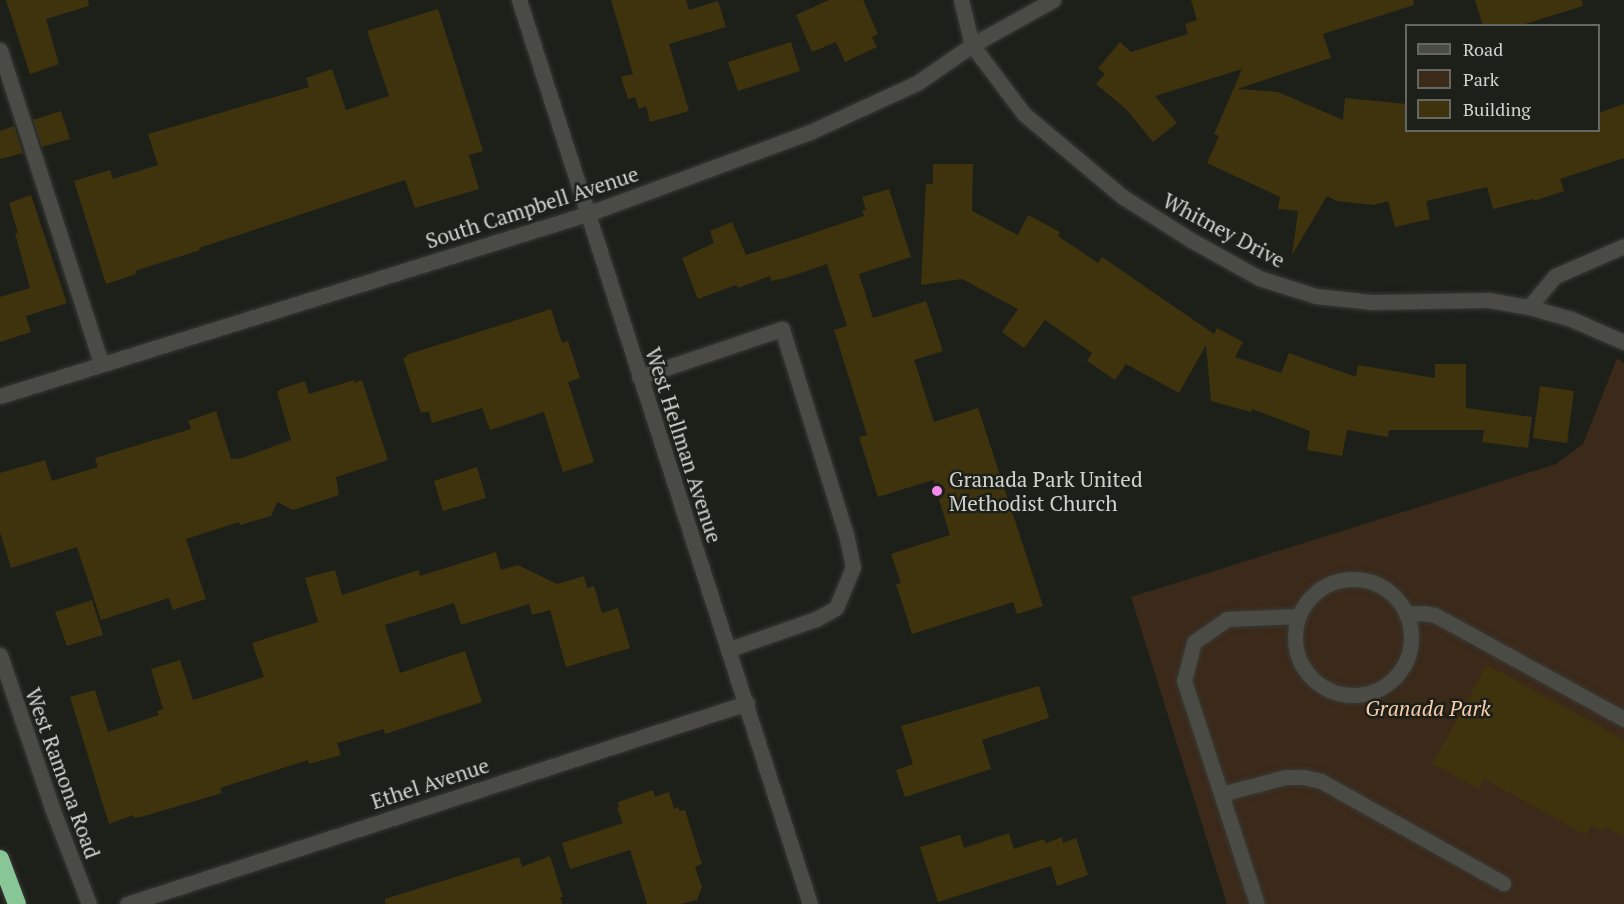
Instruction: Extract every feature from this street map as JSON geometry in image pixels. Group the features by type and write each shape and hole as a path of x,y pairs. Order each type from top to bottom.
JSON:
{"highway":[{"path":"0,859 16,904"}],"street":[{"name":"West Hellman Avenue","path":"519,0 639,377 730,649 810,904"},
{"path":"961,0 972,45"},
{"name":"South Campbell Avenue","path":"0,396 587,214 810,132 917,83 972,45 1053,0"},
{"name":"Whitney Drive","path":"972,45 1024,114 1061,148 1132,203 1191,240 1259,278 1316,296 1372,302 1488,300 1529,307 1571,319 1624,342"},
{"path":"0,50 101,363"},
{"path":"1529,307 1555,276 1624,246"},
{"path":"639,377 782,329 846,534 854,567 836,608 816,619 730,649"},
{"path":"1352,579 1374,583 1394,596 1406,614 1411,637 1407,659 1394,679 1375,691 1353,696 1331,692 1312,679 1299,660 1294,638 1299,616 1311,596 1329,584 1352,579"},
{"path":"1406,614 1435,615 1624,719"},
{"path":"1257,904 1184,681 1194,642 1227,619 1299,616"},
{"name":"West Ramona Road","path":"0,655 52,808 89,904"},
{"name":"Ethel Avenue","path":"127,904 747,703"},
{"path":"1221,794 1286,777 1304,777 1321,781 1503,883"}],"green space":[{"name":"Granada Park","path":"1617,358 1624,363 1624,904 1227,904 1131,597 1556,464 1583,444"}],"building":[{"path":"6,0 88,0 89,6 46,19 59,64 30,74"},
{"path":"611,0 686,0 689,10 718,1 726,27 669,44 689,111 650,122 646,106 639,109 635,97 628,99 621,77 633,74"},
{"path":"829,0 863,0 878,34 872,37 877,47 845,62 836,42 812,52 796,15"},
{"path":"1191,0 1413,0 1414,5 1323,34 1331,58 1237,89 1278,92 1343,120 1345,98 1405,104 1405,132 1600,132 1600,113 1624,104 1624,158 1560,179 1564,191 1534,201 1533,199 1493,209 1487,187 1426,201 1430,219 1395,227 1388,201 1374,205 1337,201 1327,196 1292,255 1298,211 1278,209 1280,197 1207,163 1219,136 1214,134 1242,69 1155,96 1177,123 1153,142 1126,109 1096,84 1105,74 1098,68 1120,42 1131,52 1188,34 1185,24 1197,20"},
{"path":"1475,0 1582,0 1583,6 1524,24 1482,24"},
{"path":"438,9 483,151 469,155 479,189 415,208 405,180 199,248 200,250 135,271 136,274 106,284 74,181 110,170 113,179 158,165 148,134 309,87 306,78 332,69 346,110 389,96 367,31"},
{"path":"791,42 800,71 738,91 728,62"},
{"path":"61,111 70,139 42,147 33,120"},
{"path":"14,126 23,153 0,159 0,131"},
{"path":"933,164 973,164 972,211 1018,235 1028,215 1060,232 1058,236 1098,263 1102,257 1214,334 1217,328 1243,342 1235,357 1281,373 1289,353 1356,377 1358,365 1435,378 1435,364 1466,364 1466,408 1532,417 1528,448 1482,442 1484,430 1389,430 1388,437 1347,430 1342,456 1307,450 1310,431 1252,409 1251,412 1211,401 1206,345 1179,393 1126,364 1115,380 1087,361 1092,353 1045,320 1024,348 1002,332 1018,309 962,279 921,285 926,184 933,184"},
{"path":"889,189 911,257 859,274 873,318 926,301 943,351 914,360 934,422 978,408 1043,606 1017,614 1013,602 912,634 896,584 901,583 891,554 950,535 933,480 878,497 859,437 867,435 834,330 847,326 827,264 786,278 771,281 770,276 738,288 736,285 698,299 682,258 714,243 710,231 732,222 746,255 864,216 862,211 866,210 862,197"},
{"path":"31,195 67,303 26,316 31,332 0,342 0,297 30,288 9,203"},
{"path":"551,309 562,343 568,341 580,378 568,382 594,462 563,472 544,412 490,430 482,408 432,423 429,411 421,413 403,358 407,357 406,355"},
{"path":"354,380 354,383 362,380 388,460 336,477 339,495 293,510 277,502 271,516 240,525 239,522 186,539 206,599 173,610 169,598 101,620 77,547 11,568 0,532 0,473 45,460 52,481 98,467 95,458 191,429 188,421 216,411 231,459 242,458 291,440 277,392 281,389 305,381 309,394"},
{"path":"1540,386 1574,391 1567,443 1533,438"},
{"path":"477,467 486,498 443,511 434,481"},
{"path":"496,552 501,570 518,565 557,584 584,576 587,588 594,586 602,613 618,608 630,648 566,667 550,610 532,615 529,604 461,625 454,603 385,625 400,673 465,651 482,702 385,734 384,729 337,743 341,755 309,764 308,760 220,788 222,793 141,817 134,818 133,815 109,824 70,697 95,690 108,732 159,715 157,711 163,709 151,669 180,660 193,700 264,677 252,643 318,622 305,578 335,570 342,595 419,570 420,576"},
{"path":"92,600 103,635 67,646 55,612"},
{"path":"1487,665 1624,740 1624,837 1605,827 1603,831 1592,825 1586,835 1484,779 1479,789 1432,764"},
{"path":"1039,686 1049,718 982,740 991,769 905,797 896,770 913,764 901,726"},
{"path":"653,790 655,797 669,792 674,809 678,807 680,811 685,810 702,864 695,867 702,887 697,900 681,904 647,904 630,850 570,869 562,843 623,823 617,808 619,807 618,802"},
{"path":"1009,833 1014,849 1044,839 1046,843 1062,837 1063,843 1076,838 1088,875 1057,886 1051,866 938,902 920,847 960,835 964,848"},
{"path":"550,856 563,897 560,897 562,904 385,904 385,899 519,857 522,867"}],"place":[{"name":"Granada Park United Methodist Church","path":"937,491"}]}
